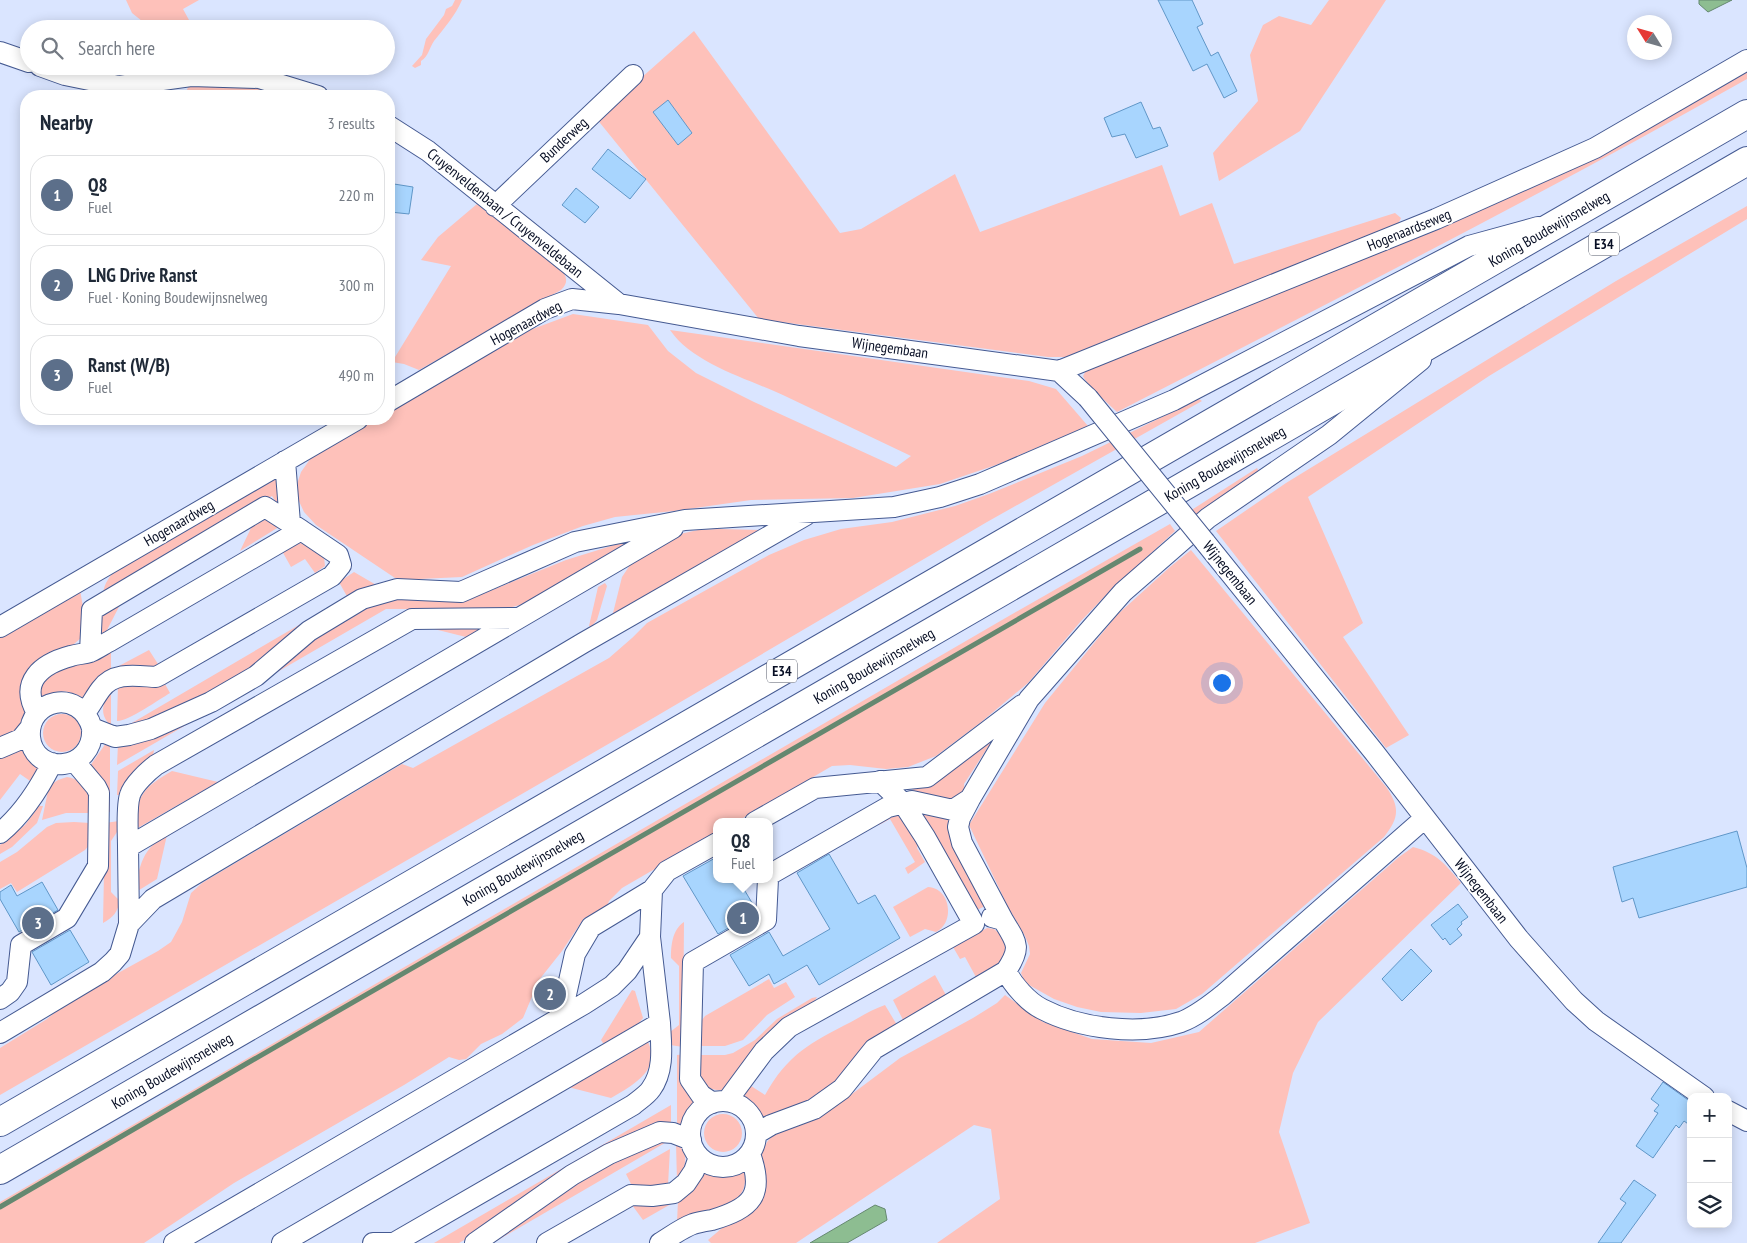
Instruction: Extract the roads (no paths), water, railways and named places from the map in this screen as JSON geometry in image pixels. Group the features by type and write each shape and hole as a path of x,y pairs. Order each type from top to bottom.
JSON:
{"highway":[{"name":"Koning Boudewijnsnelweg","path":"0,1122 1747,114"},
{"name":"Koning Boudewijnsnelweg","path":"0,1170 1747,162"}],"street":[{"path":"0,52 20,59"},
{"name":"Hogenaardseweg","path":"1059,371 1436,219 1586,152 1747,60"},
{"path":"65,75 119,86 191,76 259,78 298,90"},
{"name":"Bunderweg","path":"495,206 633,75"},
{"name":"Cruyenveldenbaan / Cruyenveldebaan","path":"395,130 428,151 618,304"},
{"path":"0,748 21,739 50,704 57,702 73,704 89,720 115,737 152,729 210,702 256,676 309,631 362,599 397,589 462,592 575,542 685,520 894,507 940,497 980,484 1174,400 1469,246 1564,220"},
{"name":"Hogenaardweg","path":"395,397 545,309 572,299 618,304"},
{"name":"Wijnegembaan","path":"618,304 799,336 1059,371 1088,398 1205,542 1374,752 1519,939 1574,1001 1604,1026 1698,1093"},
{"path":"756,1134 814,1109 842,1089 874,1049 1006,971 1015,957 1015,941 966,851 959,834 960,818 1029,699 1123,592 1208,518 1330,435 1461,328"},
{"name":"Hogenaardweg","path":"0,627 348,425"},
{"path":"285,461 295,527"},
{"path":"92,610 265,507 338,555 341,565 332,576 156,677 121,676 114,678 102,688 89,720 92,742 86,753 75,762 64,765 52,763 39,756 30,736 34,721 29,690 32,681 38,674 46,667 58,661 90,652 295,527"},
{"path":"129,924 153,899 582,643 808,513"},
{"path":"128,847 685,520"},
{"path":"85,578 92,610 90,652"},
{"path":"0,1033 102,972 120,954 129,924 128,818 130,794 147,771 412,619 519,618"},
{"path":"762,818 815,788 880,780 927,777 1029,699"},
{"path":"0,999 10,992 17,982 21,945 67,918 98,866 99,792 75,762"},
{"path":"0,833 17,818 52,763"},
{"path":"880,780 903,803 925,837 974,924"},
{"path":"773,873 888,807 918,802 953,810 970,799"},
{"path":"1006,971 1014,985 1041,1009 1071,1020 1101,1028 1148,1028 1181,1022 1203,1011 1223,995 1425,818"},
{"path":"561,1017 575,954 591,926 652,890 667,872 713,845"},
{"path":"475,1243 572,1175 609,1154 660,1132 674,1133 695,1149 711,1165 725,1167 739,1163 750,1154 756,1141 756,1134 754,1121 746,1110 734,1103 720,1102 701,1095 690,1079 693,962 766,920 768,883"},
{"path":"373,1243 394,1243 633,1105 651,1090 659,1073 662,1050 650,937 652,890"},
{"path":"547,1243 631,1195 652,1196 674,1193 686,1183 694,1171 695,1149 691,1127 693,1120 701,1109 720,1102 764,1051 789,1028 974,924 990,916 1003,920"},
{"path":"174,1243 612,986 632,965 650,937"},
{"path":"282,1243 660,1023"},
{"path":"1732,1113 1747,1120"},
{"path":"660,1243 693,1233 747,1204 757,1190 756,1172 750,1154"}],"waterway":[{"path":"0,1207 1140,549"}],"place":[{"name":"Q8","path":"743,918"},
{"name":"Ranst (W/B)","path":"38,923"},
{"name":"LNG Drive Ranst","path":"550,994"}]}
